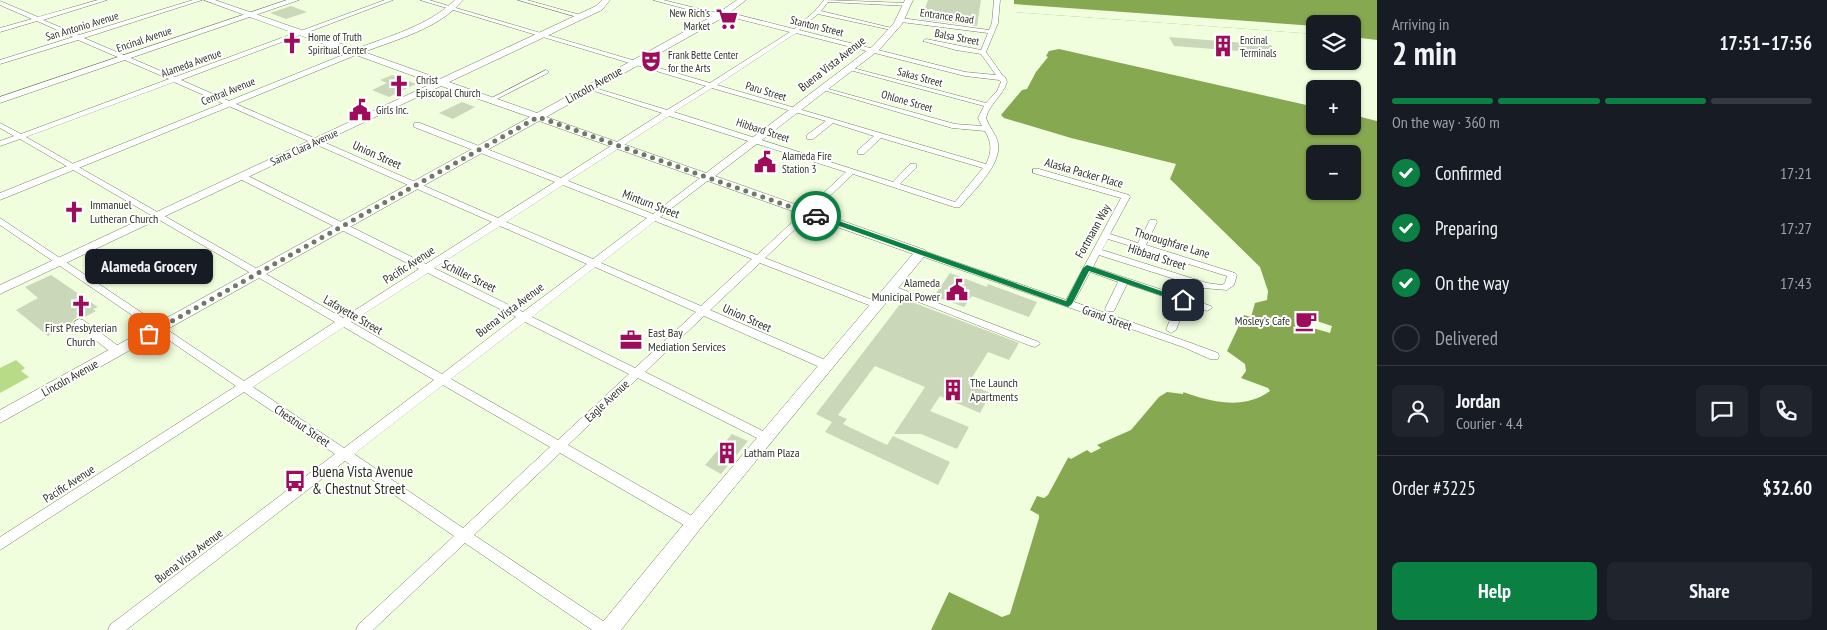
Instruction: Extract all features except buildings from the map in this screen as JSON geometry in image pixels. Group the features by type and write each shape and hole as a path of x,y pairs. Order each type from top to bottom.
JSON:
{"main road":[{"name":"Encinal Avenue","path":"0,100 295,0"}],"street":[{"path":"0,3 9,0"},
{"path":"0,30 104,0"},
{"name":"San Antonio Avenue","path":"0,62 199,0"},
{"name":"Grand Street","path":"208,0 1214,356"},
{"name":"Alameda Avenue","path":"0,144 390,0"},
{"name":"Paru Street","path":"423,0 988,167"},
{"name":"Central Avenue","path":"0,197 439,18 459,0"},
{"path":"521,0 581,16"},
{"name":"Santa Clara Avenue","path":"0,290 599,8 606,0"},
{"name":"Stanton Street","path":"656,0 712,14 731,15 975,76 1003,78"},
{"name":"Lincoln Avenue","path":"0,417 721,15 742,0"},
{"path":"827,0 909,2"},
{"name":"Pacific Avenue","path":"0,544 795,31 817,12 827,0"},
{"path":"988,167 993,160 995,146 982,118 987,105 1004,87 1003,78 983,52 995,23 997,0"},
{"name":"Buena Vista Avenue","path":"122,628 344,455 873,51 894,30 909,2"},
{"name":"Union Street","path":"0,3 498,223 826,365"},
{"path":"817,12 894,30"},
{"name":"Entrance Road","path":"901,20 990,32"},
{"name":"Balsa Street","path":"926,41 983,52"},
{"name":"Sakas Street","path":"849,69 987,105"},
{"path":"490,100 546,72"},
{"name":"Hibbard Street","path":"590,88 957,204 988,167"},
{"name":"Ohlone Street","path":"823,89 955,126 986,129"},
{"path":"810,137 831,121"},
{"name":"Lafayette Street","path":"0,125 694,524"},
{"name":"Minturn Street","path":"417,125 877,305"},
{"path":"861,152 879,135"},
{"path":"895,185 913,166"},
{"name":"Alaska Packer Place","path":"1036,171 1126,197"},
{"name":"Eagle Avenue","path":"363,630 851,172"},
{"name":"Schiller Street","path":"241,176 767,438"},
{"name":"Fortmann Way","path":"1068,304 1126,197"},
{"name":"Chestnut Street","path":"0,221 604,630"},
{"path":"1141,246 1153,222"},
{"name":"Thoroughfare Lane","path":"1105,235 1232,275"},
{"name":"Hibbard Street","path":"1096,251 1218,289 1229,285 1232,275"},
{"path":"609,630 694,524 921,252"},
{"path":"1087,268 1207,308"},
{"path":"1110,308 1124,280"},
{"path":"891,288 1035,344"},
{"path":"1172,330 1183,300"},
{"path":"79,322 117,351"}],"shaded area":[{"path":"1014,0 1377,0 1377,40 1361,38 1361,15 1306,15 1306,33 1014,12"},
{"path":"1059,49 1306,105 1306,135 1361,135 1361,117 1377,121 1377,630 931,630 949,592 1002,617 1010,614 1039,518 1039,515 1030,510 1037,496 1044,498 1048,495 1069,456 1064,454 1110,434 1168,387 1193,396 1232,403 1258,398 1270,391 1268,388 1241,378 1246,371 1245,364 1227,351 1244,315 1251,317 1255,303 1267,300 1268,291 1260,267 1170,179 1176,164 1071,138 1004,118 1001,115 1022,90 1027,89 1036,72 1048,57 1046,56 1049,51"},
{"path":"16,360 25,368 21,371 29,377 0,393 0,368"}],"pier":[{"path":"1014,4 1306,25 1306,33 1014,12"},
{"path":"1301,316 1332,326 1330,333 1299,324"},
{"path":"1169,384 1184,390 1183,394 1167,392 1159,397 1131,430 1097,445 1101,448 1091,453 1087,450 1071,459 1062,453 1108,432 1161,388"}],"way so far":[{"path":"149,334 538,117 816,216"}],"place":[{"name":"New Rich's Market","path":"727,19"},
{"name":"Home of Truth Spiritual Center","path":"292,43"},
{"name":"Encinal Terminals","path":"1223,46"},
{"name":"Frank Bette Center for the Arts","path":"651,61"},
{"name":"Christ Episcopal Church","path":"399,86"},
{"name":"Girls Inc.","path":"360,110"},
{"name":"Alameda Fire Station 3","path":"765,162"},
{"name":"Immanuel Lutheran Church","path":"74,212"},
{"name":"Alameda Municipal Power","path":"957,290"},
{"name":"First Presbyterian Church","path":"81,306"},
{"name":"Mosley's Cafe","path":"1306,321"},
{"name":"Alameda Grocery","path":"149,334"},
{"name":"East Bay Mediation Services","path":"631,340"},
{"name":"The Launch Apartments","path":"953,390"},
{"name":"Latham Plaza","path":"727,453"},
{"name":"Buena Vista Avenue & Chestnut Street","path":"295,481"}],"route":[{"path":"816,216 1068,304 1087,268 1183,300"}]}
